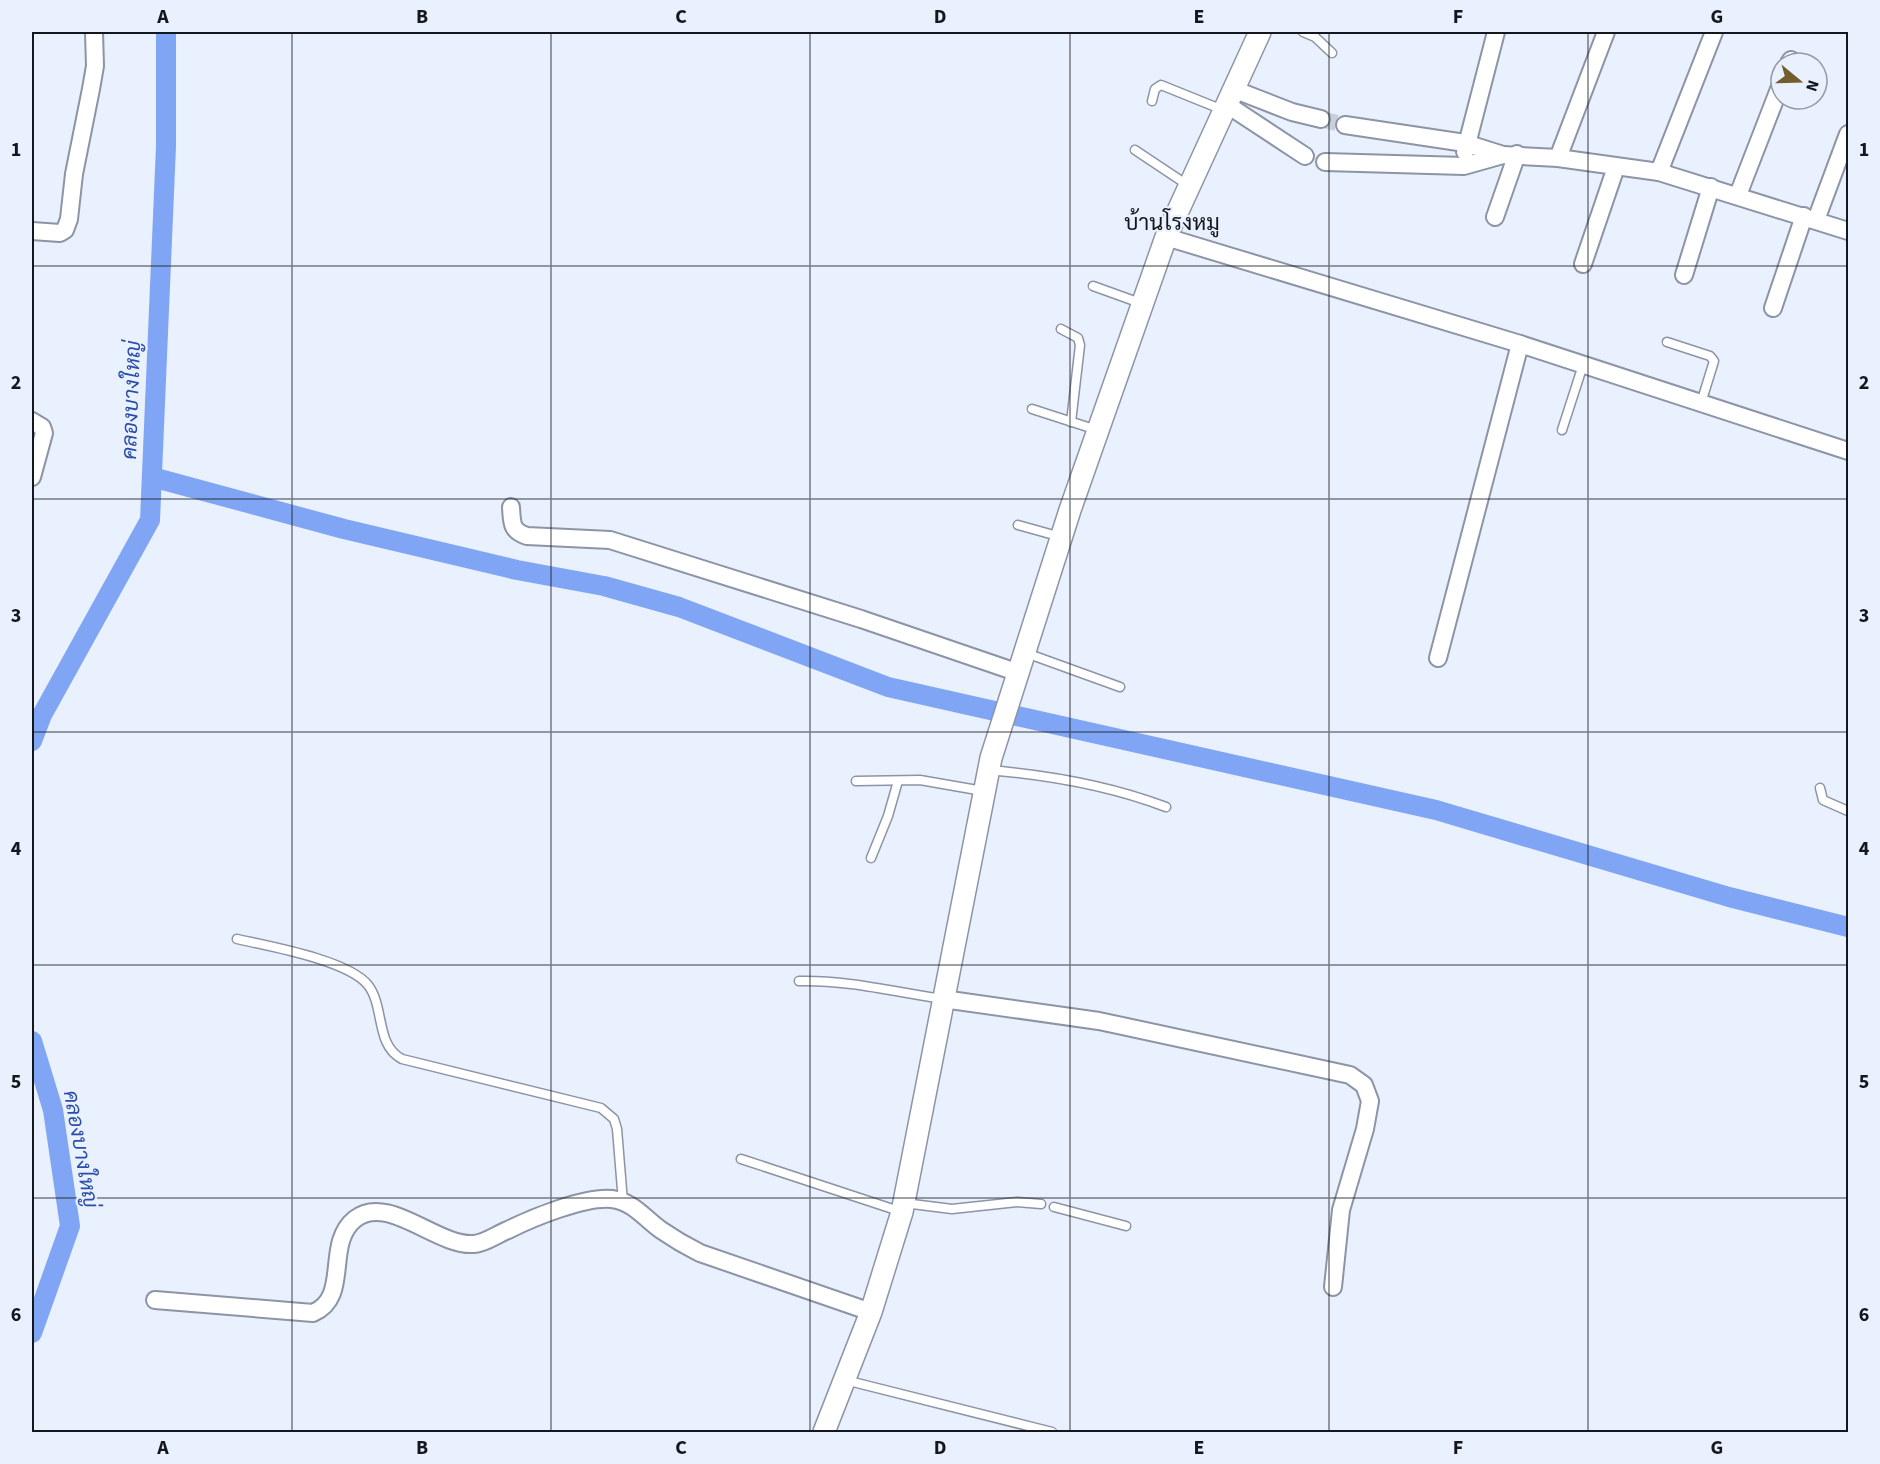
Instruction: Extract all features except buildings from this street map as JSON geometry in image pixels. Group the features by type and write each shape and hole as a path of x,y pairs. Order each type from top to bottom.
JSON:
{"street":[{"path":"32,231 60,233 65,230 69,219 74,174 95,66 94,32"},
{"path":"824,1432 871,1312 903,1207 987,773 1018,673 1061,538 1166,237 1260,32"},
{"path":"1464,166 1466,143 1496,32"},
{"path":"1558,158 1606,32"},
{"path":"1659,172 1714,32"},
{"path":"1227,101 1321,119"},
{"path":"1227,101 1279,141 1305,156"},
{"path":"1738,195 1771,111"},
{"path":"1345,125 1466,143 1510,155 1558,158 1659,172 1848,231"},
{"path":"1773,308 1848,134"},
{"path":"1325,162 1464,166 1510,155"},
{"path":"1496,217 1510,155"},
{"path":"1583,264 1616,166"},
{"path":"1684,275 1711,187"},
{"path":"1166,237 1520,344 1848,451"},
{"path":"1438,658 1520,344"},
{"path":"32,421 42,427 44,433 32,477"},
{"path":"511,507 512,525 516,532 527,536 610,540 861,619 1018,673"},
{"path":"943,999 1099,1021 1160,1033 1350,1075 1364,1085 1370,1101 1365,1130 1341,1210 1333,1287"},
{"path":"155,1300 313,1312 324,1308 330,1300 338,1244 344,1230 364,1213 382,1212 459,1241 473,1244 585,1202 610,1199 623,1202 642,1213 680,1244 871,1312"}],"lane":[{"path":"1303,32 1315,37 1332,54"},
{"path":"1152,101 1155,89 1161,86 1227,101"},
{"path":"1135,150 1189,186"},
{"path":"1093,286 1143,304"},
{"path":"1061,329 1078,338 1080,345 1071,422"},
{"path":"1666,342 1710,356 1714,361 1701,403"},
{"path":"1562,430 1583,365"},
{"path":"1032,409 1098,431"},
{"path":"1018,525 1061,538"},
{"path":"1025,653 1120,687"},
{"path":"856,781 928,780 987,773 1028,773 1105,787 1166,807"},
{"path":"871,858 888,816 898,781"},
{"path":"1820,788 1823,800 1848,811"},
{"path":"237,939 303,954 358,976 368,984 377,1000 389,1048 402,1059 601,1108 614,1119 617,1129 623,1202"},
{"path":"800,981 866,985 943,999"},
{"path":"741,1159 903,1207 952,1209 1017,1202 1041,1204"},
{"path":"1054,1207 1126,1226"},
{"path":"844,1380 1052,1432"}],"waterway":[{"name":"คลองบางใหญ่","path":"32,741 42,715 150,520 166,146 166,32"},
{"path":"152,477 344,529 517,570 604,586 679,607 888,687 1436,810 1729,897 1848,927"},
{"name":"คลองบางใหญ่","path":"32,1041 53,1110 70,1226 32,1333"}],"tunnel":[{"path":"1321,119 1345,125"}],"district":[{"name":"บ้านโรงหมู","path":"1172,223"}]}
